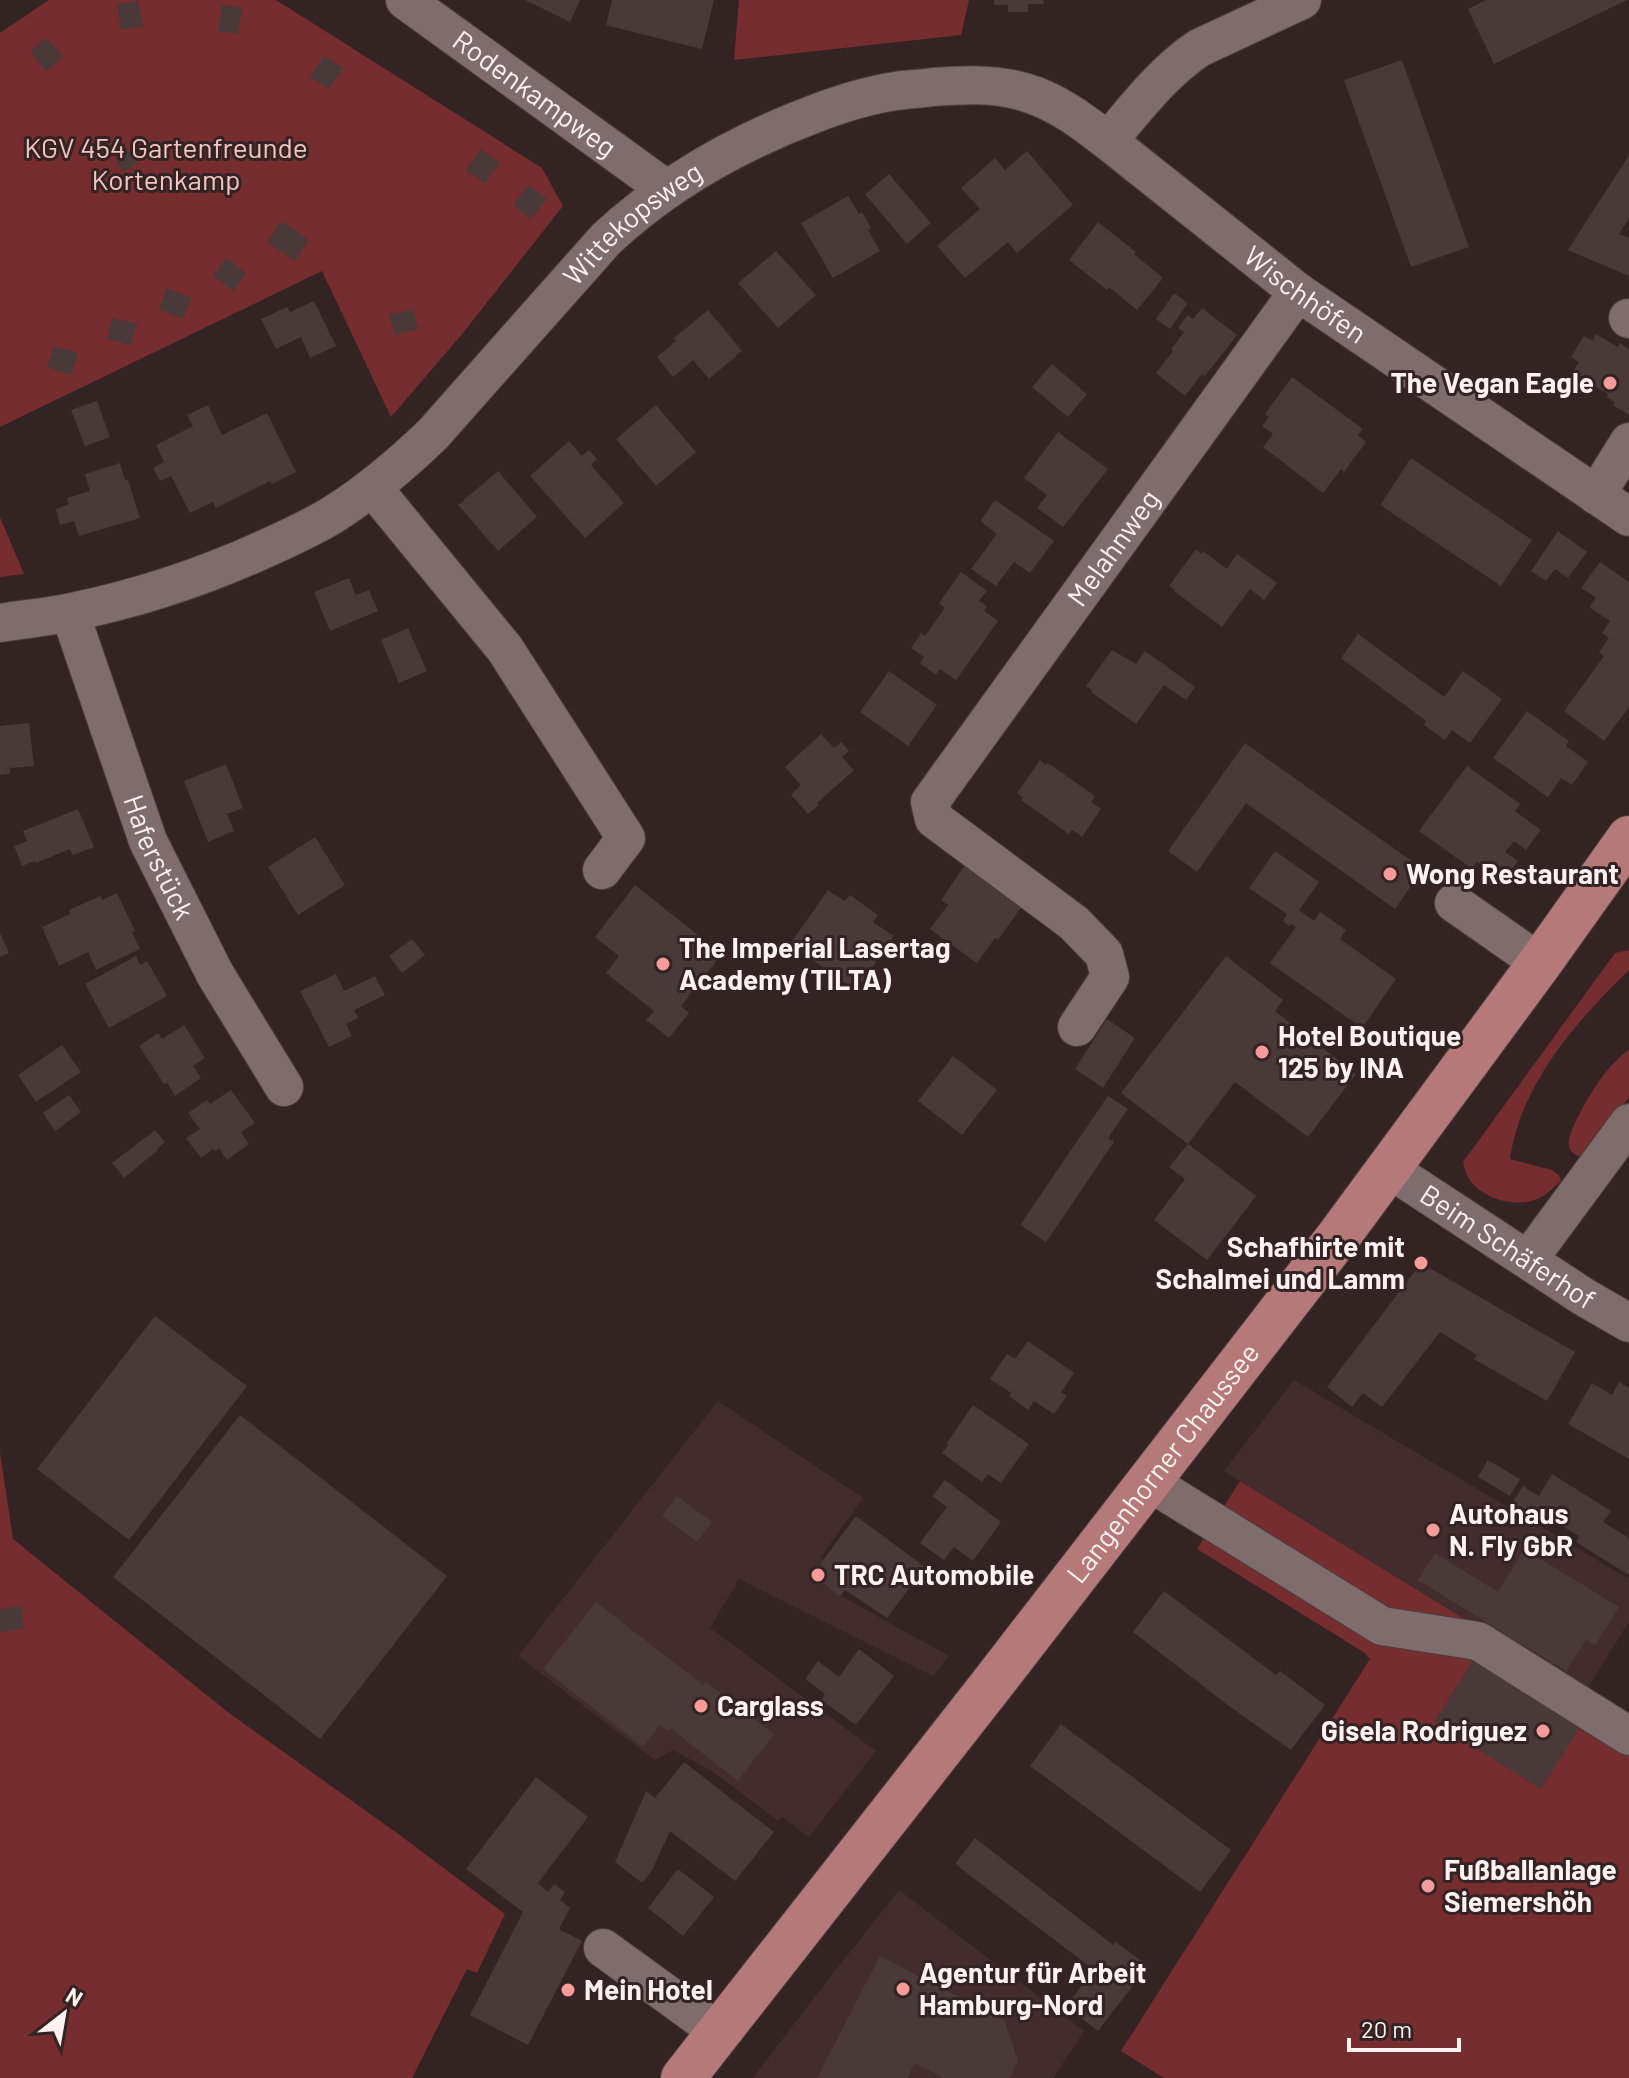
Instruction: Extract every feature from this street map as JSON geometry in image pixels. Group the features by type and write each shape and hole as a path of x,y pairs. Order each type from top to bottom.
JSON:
{"main road":[{"name":"Langenhorner Chaussee","path":"683,2078 1149,1482 1389,1169 1629,838"}],"street":[{"name":"Rodenkampweg","path":"405,0 666,189"},
{"path":"1108,141 1185,57 1302,0"},
{"name":"Wittekopsweg","path":"0,623 70,613 164,589 235,563 332,516 373,488 433,434 606,239 635,212 722,155 782,126 838,105 894,91 961,85 991,86 1022,91 1049,101 1108,141"},
{"name":"Wischhöfen","path":"1108,141 1298,292 1629,517"},
{"name":"Melahnweg","path":"1077,1027 1110,977 1104,954 1074,923 934,819 930,802 1298,292"},
{"path":"1596,495 1629,442"},
{"path":"373,488 505,649 626,838 602,870"},
{"name":"Haferstück","path":"70,613 148,841 215,974 284,1087"},
{"path":"1454,903 1540,963"},
{"path":"1528,1260 1629,1123"},
{"name":"Beim Schäferhof","path":"1389,1169 1584,1297 1629,1323"},
{"path":"1149,1482 1382,1626 1478,1641 1629,1736"},
{"path":"603,1948 719,2032"}],"shaded area":[{"name":"Autohaus N. Fly GbR","path":"1294,1380 1629,1579 1629,1621 1585,1693 1224,1471"},
{"name":"Carglass","path":"718,1401 863,1498 820,1558 851,1581 841,1596 949,1656 933,1676 739,1579 710,1628 876,1751 809,1837 782,1817 778,1821 713,1772 673,1750 655,1760 518,1656"},
{"path":"899,1890 1084,2031 1053,2078 753,2078"}],"green space":[{"name":"KGV 454 Gartenfreunde Kortenkamp","path":"49,0 276,0 542,168 563,206 463,333 391,417 322,271 0,427 0,33"},
{"path":"739,0 969,0 961,35 734,60"},
{"path":"0,517 24,574 0,577"},
{"path":"1629,950 1629,970 1590,1011 1554,1056 1526,1105 1516,1131 1510,1159 1552,1170 1561,1181 1542,1197 1526,1202 1516,1203 1487,1195 1472,1183 1463,1162 1615,953"},
{"path":"1629,1049 1629,1097 1584,1158 1577,1155 1569,1147 1576,1120 1601,1078"},
{"path":"0,1452 13,1539 229,1713 505,1914 477,1973 467,1969 412,2078 0,2078"},
{"name":"Fußballanlage Siemershöh","path":"1240,1481 1629,1720 1629,2078 1164,2078 1121,2051 1370,1659 1197,1549"}],"building":[{"path":"525,0 580,0 570,22"},
{"path":"612,0 714,0 702,49 606,25"},
{"path":"994,0 1043,0 1044,4 1028,4 1028,12 1008,12 1008,5 994,5"},
{"path":"1486,0 1627,0 1494,64 1468,9"},
{"path":"138,1 143,26 121,30 117,4"},
{"path":"222,5 242,8 238,34 218,31"},
{"path":"47,38 63,57 46,71 30,51"},
{"path":"324,56 343,68 329,89 310,77"},
{"path":"1402,60 1469,247 1411,267 1344,80"},
{"path":"481,149 500,163 485,183 466,170"},
{"path":"128,150 137,163 123,172 115,158"},
{"path":"1027,151 1073,205 1017,253 1008,242 965,278 937,246 980,209 961,188 995,158 1005,170"},
{"path":"1629,155 1629,218 1619,234 1629,238 1629,276 1568,250"},
{"path":"889,174 931,223 907,244 865,194"},
{"path":"529,185 547,199 531,219 513,205"},
{"path":"848,196 859,214 862,212 880,251 833,278 801,223"},
{"path":"282,221 309,240 295,261 267,242"},
{"path":"1098,222 1163,278 1137,310 1069,260"},
{"path":"776,251 816,295 778,328 738,283"},
{"path":"226,258 246,273 234,291 213,276"},
{"path":"167,288 191,298 183,319 159,309"},
{"path":"1174,293 1188,303 1170,329 1156,319"},
{"path":"314,301 336,346 310,358 301,337 276,349 261,319 287,307 290,312"},
{"path":"1202,308 1237,335 1185,396 1156,373 1184,332 1178,328 1188,315 1193,319"},
{"path":"413,309 418,329 395,335 389,315"},
{"path":"708,310 742,351 709,379 693,360 673,377 657,357 676,341 674,338"},
{"path":"112,318 137,324 131,345 107,339"},
{"name":"The Vegan Eagle","path":"1596,334 1618,347 1620,343 1629,349 1629,415 1613,405 1615,402 1606,397 1608,394 1572,373 1579,362 1571,357 1584,336 1593,341"},
{"path":"54,346 78,353 71,375 47,367"},
{"path":"1052,364 1087,394 1068,417 1032,387"},
{"path":"1292,377 1363,429 1358,435 1366,442 1344,472 1341,469 1323,493 1263,447 1273,434 1262,426 1269,417 1265,414"},
{"path":"97,401 110,437 85,446 71,410"},
{"path":"208,405 222,435 267,413 296,472 272,484 270,481 216,508 213,502 190,513 171,476 160,481 153,468 164,462 156,445 193,426 187,415"},
{"path":"656,405 696,452 656,486 616,439"},
{"path":"1058,432 1108,469 1063,527 1037,508 1047,495 1024,478"},
{"path":"569,441 582,456 589,450 597,459 591,465 624,503 585,538 530,476"},
{"path":"1411,458 1532,540 1501,586 1380,505"},
{"path":"120,463 140,518 79,536 74,521 60,525 56,509 69,504 67,498 90,491 85,474"},
{"path":"498,471 537,517 498,551 458,505"},
{"path":"995,500 1054,541 1030,573 1014,562 996,586 971,569 997,534 980,521"},
{"path":"1558,531 1587,552 1568,578 1555,569 1546,581 1531,571"},
{"path":"1196,549 1227,569 1237,554 1277,583 1264,600 1250,589 1222,627 1169,586"},
{"path":"1600,562 1629,582 1629,707 1604,741 1564,711 1604,656 1599,652 1609,638 1602,633 1610,621 1589,607 1596,598 1581,588"},
{"path":"961,572 987,591 979,601 987,606 984,611 998,621 956,680 940,669 936,675 920,663 924,657 911,648 921,633 925,636 945,608 939,603"},
{"path":"349,578 356,595 369,590 378,611 330,631 314,592"},
{"path":"408,628 427,671 399,683 381,640"},
{"path":"1358,634 1444,697 1463,671 1502,699 1470,743 1452,730 1445,740 1424,725 1426,721 1341,658"},
{"path":"1112,650 1136,664 1145,651 1195,687 1186,700 1164,685 1136,724 1086,686"},
{"path":"889,671 937,705 908,746 860,712"},
{"path":"1527,711 1569,741 1566,746 1588,762 1572,785 1561,778 1548,797 1493,758"},
{"path":"29,723 34,766 10,768 10,774 0,775 0,726"},
{"path":"821,734 834,748 841,742 849,751 842,757 854,770 808,814 791,795 801,785 785,767"},
{"path":"1245,743 1423,869 1395,909 1246,803 1197,872 1168,851"},
{"path":"1040,760 1095,796 1091,802 1101,809 1082,837 1072,830 1069,834 1021,800 1023,798 1017,793"},
{"path":"226,764 243,808 227,814 234,831 208,842 184,781"},
{"path":"1467,766 1520,804 1515,811 1541,830 1526,850 1514,841 1505,852 1518,861 1503,880 1477,862 1472,869 1419,831"},
{"path":"78,809 94,847 73,855 70,849 22,866 14,846 27,841 23,831"},
{"path":"315,837 345,885 298,915 268,867"},
{"path":"1275,851 1319,882 1299,910 1314,921 1320,912 1346,930 1340,939 1396,979 1362,1028 1270,963 1296,927 1283,921 1287,914 1249,888"},
{"path":"969,859 1027,899 977,963 930,929 948,905 941,900"},
{"name":"The Imperial Lasertag Academy (TILTA)","path":"635,885 722,954 681,1006 689,1013 669,1038 646,1020 654,1011 606,973 619,956 595,937"},
{"path":"828,890 845,901 850,895 878,915 873,922 894,936 856,991 790,944"},
{"path":"117,893 140,949 96,970 88,952 59,966 42,927 70,914 69,910 100,896 102,900"},
{"path":"0,933 9,953 0,957"},
{"path":"412,939 425,955 402,973 389,956"},
{"path":"136,956 140,965 147,961 167,996 109,1028 85,984"},
{"path":"1226,956 1283,1000 1275,1011 1356,1074 1308,1137 1235,1082 1188,1144 1121,1093"},
{"path":"336,974 344,991 375,976 385,995 354,1010 358,1018 346,1024 352,1036 329,1047 300,991"},
{"path":"1107,1019 1135,1038 1103,1088 1075,1069"},
{"path":"184,1025 205,1058 193,1066 201,1078 175,1096 139,1046 158,1033 162,1039"},
{"path":"62,1045 81,1072 36,1102 18,1075"},
{"path":"953,1056 997,1090 962,1135 918,1101"},
{"path":"231,1090 255,1123 241,1132 249,1144 227,1160 219,1148 201,1158 186,1138 200,1129 188,1113 207,1100 210,1104"},
{"path":"69,1095 81,1112 55,1131 43,1113"},
{"path":"1108,1096 1128,1109 1108,1138 1114,1142 1046,1242 1020,1225"},
{"path":"155,1130 165,1142 124,1178 112,1163"},
{"path":"1188,1144 1256,1196 1207,1260 1154,1220 1185,1179 1169,1167"},
{"path":"1421,1263 1575,1352 1547,1401 1474,1359 1477,1355 1440,1332 1382,1407 1363,1393 1352,1407 1327,1387"},
{"path":"155,1316 247,1386 129,1540 37,1469"},
{"path":"1028,1341 1074,1373 1061,1392 1067,1396 1054,1414 1034,1401 1028,1410 1009,1396 1011,1393 990,1379 1007,1354 1015,1359"},
{"path":"1619,1382 1629,1388 1629,1459 1568,1424 1592,1383 1612,1395"},
{"path":"973,1405 1029,1444 1001,1483 988,1474 982,1482 942,1453"},
{"path":"240,1415 447,1576 320,1739 113,1577"},
{"path":"1488,1460 1520,1479 1510,1496 1478,1477"},
{"path":"1552,1474 1611,1511 1603,1522 1629,1538 1629,1575 1576,1542 1579,1536 1532,1508 1529,1513 1512,1503 1523,1486 1539,1496"},
{"path":"945,1480 1001,1522 973,1561 954,1547 944,1560 920,1543 947,1507 932,1496"},
{"path":"677,1496 712,1522 697,1542 662,1516"},
{"path":"856,1516 925,1567 887,1618 845,1590 840,1596 812,1575"},
{"path":"1524,1549 1619,1607 1595,1645 1586,1640 1566,1671 1418,1580 1435,1553 1498,1592"},
{"path":"1164,1591 1276,1675 1280,1671 1325,1705 1291,1750 1133,1632"},
{"path":"596,1602 703,1685 706,1682 774,1734 738,1781 670,1728 668,1731 660,1725 643,1747 543,1669"},
{"path":"21,1606 24,1629 0,1632 0,1609"},
{"path":"859,1649 894,1676 856,1725 821,1700 825,1694 805,1679 818,1661 839,1677"},
{"path":"1477,1654 1584,1721 1541,1789 1434,1722"},
{"path":"1061,1724 1231,1850 1200,1892 1030,1766"},
{"path":"684,1762 774,1832 735,1881 670,1831 652,1870 642,1883 615,1862 646,1791 655,1798"},
{"path":"536,1777 588,1817 538,1883 548,1892 554,1884 565,1892 560,1900 570,1908 559,1929 582,1941 528,2045 470,2015 523,1912 466,1869"},
{"path":"975,1838 1113,1945 1116,1942 1148,1966 1098,2031 1066,2006 1094,1970 955,1864"},
{"path":"678,1869 714,1897 683,1936 648,1908"},
{"name":"Agentur für Arbeit Hamburg-Nord","path":"880,1956 1005,2021 1018,2061 1009,2078 944,2078 915,2063 907,2078 817,2078"}],"place":[{"name":"The Vegan Eagle","path":"1610,383"},
{"name":"Wong Restaurant","path":"1390,874"},
{"name":"The Imperial Lasertag Academy (TILTA)","path":"663,964"},
{"name":"Hotel Boutique 125 by INA","path":"1262,1052"},
{"name":"Schafhirte mit Schalmei und Lamm","path":"1421,1263"},
{"name":"Autohaus N. Fly GbR","path":"1433,1530"},
{"name":"TRC Automobile","path":"818,1575"},
{"name":"Carglass","path":"701,1706"},
{"name":"Gisela Rodriguez","path":"1543,1731"},
{"name":"Fußballanlage Siemershöh","path":"1428,1886"},
{"name":"Agentur für Arbeit Hamburg-Nord","path":"903,1989"},
{"name":"Mein Hotel","path":"568,1990"}]}
